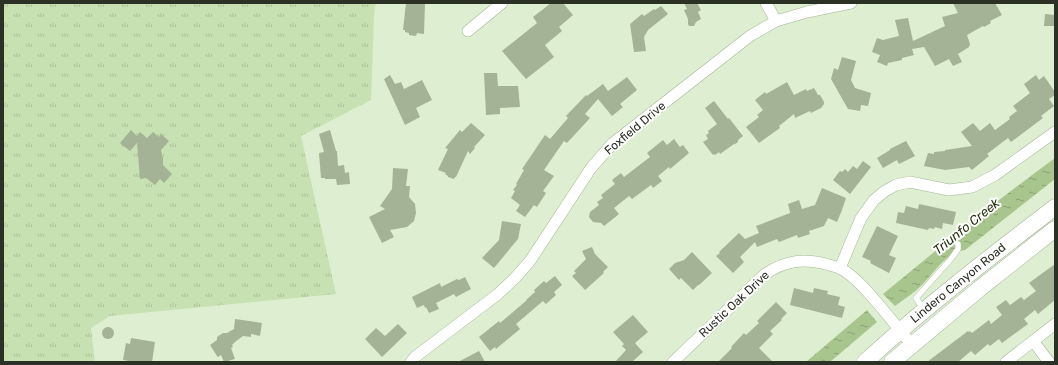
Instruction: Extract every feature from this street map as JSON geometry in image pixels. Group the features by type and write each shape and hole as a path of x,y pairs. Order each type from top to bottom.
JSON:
{"street":[{"path":"468,31 502,3"},
{"path":"766,3 776,21"},
{"name":"Foxfield Drive","path":"411,362 415,357 498,294 515,278 530,261 591,168 613,143 750,36 776,21 807,12 851,3"},
{"path":"840,268 861,218 874,200 884,191 896,185 910,182 949,190 972,187 995,175 1055,132"},
{"name":"Lindero Canyon Road","path":"865,362 899,330 1055,207"},
{"name":"Lindero Canyon Road","path":"892,362 978,290 1055,229"},
{"name":"Rustic Oak Drive","path":"673,362 765,274 776,266 806,260 840,268 854,278 876,301 912,345"},
{"path":"1006,362 1055,324"},
{"path":"1033,341 1049,362"}],"lane":[{"path":"924,310 916,298 950,260 958,249 958,244"}],"green space":[{"path":"3,3 376,3 374,14 371,100 301,136 336,294 110,316 91,328 95,362 3,362"}],"water":[{"path":"1055,158 1055,179 965,250 946,259 916,291 895,306 883,294 1033,174"},
{"path":"867,310 877,322 830,362 806,362"}],"building":[{"path":"406,3 425,3 424,34 417,33 416,36 409,35 409,33 403,30"},
{"path":"551,3 563,3 573,15 559,27 562,31 545,45 554,57 526,79 502,51 537,23 533,17"},
{"path":"684,3 697,3 701,10 698,12 701,19 696,22 694,26 689,26 688,24 688,19 684,10 687,9"},
{"path":"953,3 995,3 1002,15 990,21 991,23 984,27 983,26 967,35 970,44 969,47 958,54 962,62 953,66 949,59 935,66 924,47 912,49 914,55 902,58 902,60 888,63 887,66 877,62 880,55 872,52 877,38 883,40 899,36 895,20 908,18 913,41 945,26 942,17 958,13"},
{"path":"661,6 668,14 648,30 644,37 646,51 634,52 630,24 642,14 644,16"},
{"path":"1045,14 1055,15 1055,26 1044,26"},
{"path":"842,57 856,61 851,80 855,88 871,93 868,106 861,105 860,111 848,109 831,79 834,68 838,70"},
{"path":"484,73 497,73 498,86 518,86 520,107 500,108 500,114 486,115"},
{"path":"390,75 395,84 401,82 404,89 422,80 432,100 416,108 420,117 405,125 384,79"},
{"path":"1036,75 1039,80 1044,76 1055,92 1055,95 1049,99 1054,106 1041,116 1043,118 1011,142 1008,138 987,154 989,156 972,170 969,167 945,170 924,166 928,153 934,154 934,152 972,146 961,132 973,123 980,131 990,123 995,130 1010,119 1009,117 1017,111 1013,106 1030,93 1024,84"},
{"path":"627,77 637,90 620,104 623,107 612,116 598,99 585,114 590,118 567,143 564,141 544,170 554,176 543,191 546,193 537,207 534,205 525,217 516,211 520,205 511,198 515,191 513,190 524,170 522,169 545,135 550,139 568,118 566,116 586,95 587,96 603,84 608,91"},
{"path":"787,82 794,95 806,89 807,91 814,88 818,95 820,95 824,104 821,108 811,113 810,111 795,118 794,114 779,126 780,128 759,143 746,127 759,117 757,115 763,110 755,100 765,92 766,94"},
{"path":"714,101 743,136 738,140 738,142 720,154 719,152 713,155 703,142 708,139 706,135 709,133 708,131 717,124 705,108"},
{"path":"471,123 485,135 470,154 468,151 456,177 454,179 448,177 445,174 446,173 438,170 448,149 445,148 460,130 462,132"},
{"path":"131,130 137,136 140,132 147,138 153,132 159,137 161,134 169,141 161,150 163,165 172,174 164,183 160,179 155,185 146,178 140,179 137,143 130,151 120,143"},
{"path":"330,130 337,151 338,166 344,165 345,173 349,172 350,184 337,185 336,179 321,178 319,153 324,152 319,134"},
{"path":"674,139 680,147 683,145 689,153 670,169 669,167 658,176 662,181 653,188 651,185 632,199 629,196 614,208 619,214 604,226 601,223 593,222 589,217 590,212 599,205 597,202 603,198 601,195 615,184 612,180 621,173 624,177 650,157 647,153 663,140 667,145"},
{"path":"906,141 915,156 899,164 897,160 883,168 877,158"},
{"path":"863,161 871,167 850,194 833,180 840,171 842,172 845,169 848,172 853,166 857,169"},
{"path":"393,168 408,169 406,186 410,186 409,197 415,204 416,213 414,221 407,227 390,230 394,237 382,243 369,217 385,209 380,206 392,189"},
{"path":"822,188 846,198 837,222 828,218 824,226 809,231 810,234 798,238 797,235 779,242 777,239 757,247 755,242 740,257 744,262 733,273 716,256 739,233 745,239 759,233 756,226 790,213 788,204 799,200 802,209 815,205"},
{"path":"919,204 956,212 953,225 943,223 942,229 935,227 934,229 929,228 928,230 896,223 898,212 904,213 906,206 918,209"},
{"path":"502,221 521,224 518,239 494,268 482,258 499,240"},
{"path":"877,226 898,236 889,255 896,258 889,273 862,257"},
{"path":"592,247 595,254 608,267 603,272 604,273 585,290 572,276 576,273 574,271 586,259 582,251"},
{"path":"692,252 712,273 693,290 681,278 679,280 669,269 675,263 684,260"},
{"path":"1055,264 1055,300 1038,314 1035,310 1024,319 1028,324 1002,343 999,339 990,346 988,344 975,355 971,351 958,362 927,362 968,331 972,333 989,320 991,324 1002,315 996,307 1006,300 1010,305 1021,297 1024,300 1036,291 1029,283"},
{"path":"555,276 562,285 554,292 556,295 546,304 543,301 516,324 520,329 496,349 495,347 490,351 479,337 499,321 500,323 527,300 535,292 534,290 544,281 546,283"},
{"path":"465,277 471,289 456,297 454,294 436,303 439,309 429,313 424,305 417,308 412,297 440,283 441,287 457,279 459,280"},
{"path":"794,288 813,293 814,288 828,291 827,294 840,297 838,305 845,307 842,318 790,305"},
{"path":"776,302 787,313 770,331 773,334 759,348 773,362 718,362 744,333 746,335 759,323 757,321"},
{"path":"633,315 648,332 635,343 643,352 632,362 615,362 626,350 622,346 624,344 613,332"},
{"path":"235,319 262,323 260,336 251,334 251,337 243,336 232,345 233,347 231,348 235,359 224,362 221,355 218,357 210,345 223,333 227,333 234,329"},
{"path":"398,324 407,333 382,357 365,339 376,328 385,336"},
{"path":"108,327 112,329 114,333 112,337 108,339 104,337 102,333 104,329"},
{"path":"131,338 155,342 152,362 129,362 123,360 126,343 130,344"},
{"path":"479,351 485,362 458,362"}],"water label":[{"name":"Triunfo Creek","path":"966,226"}]}
